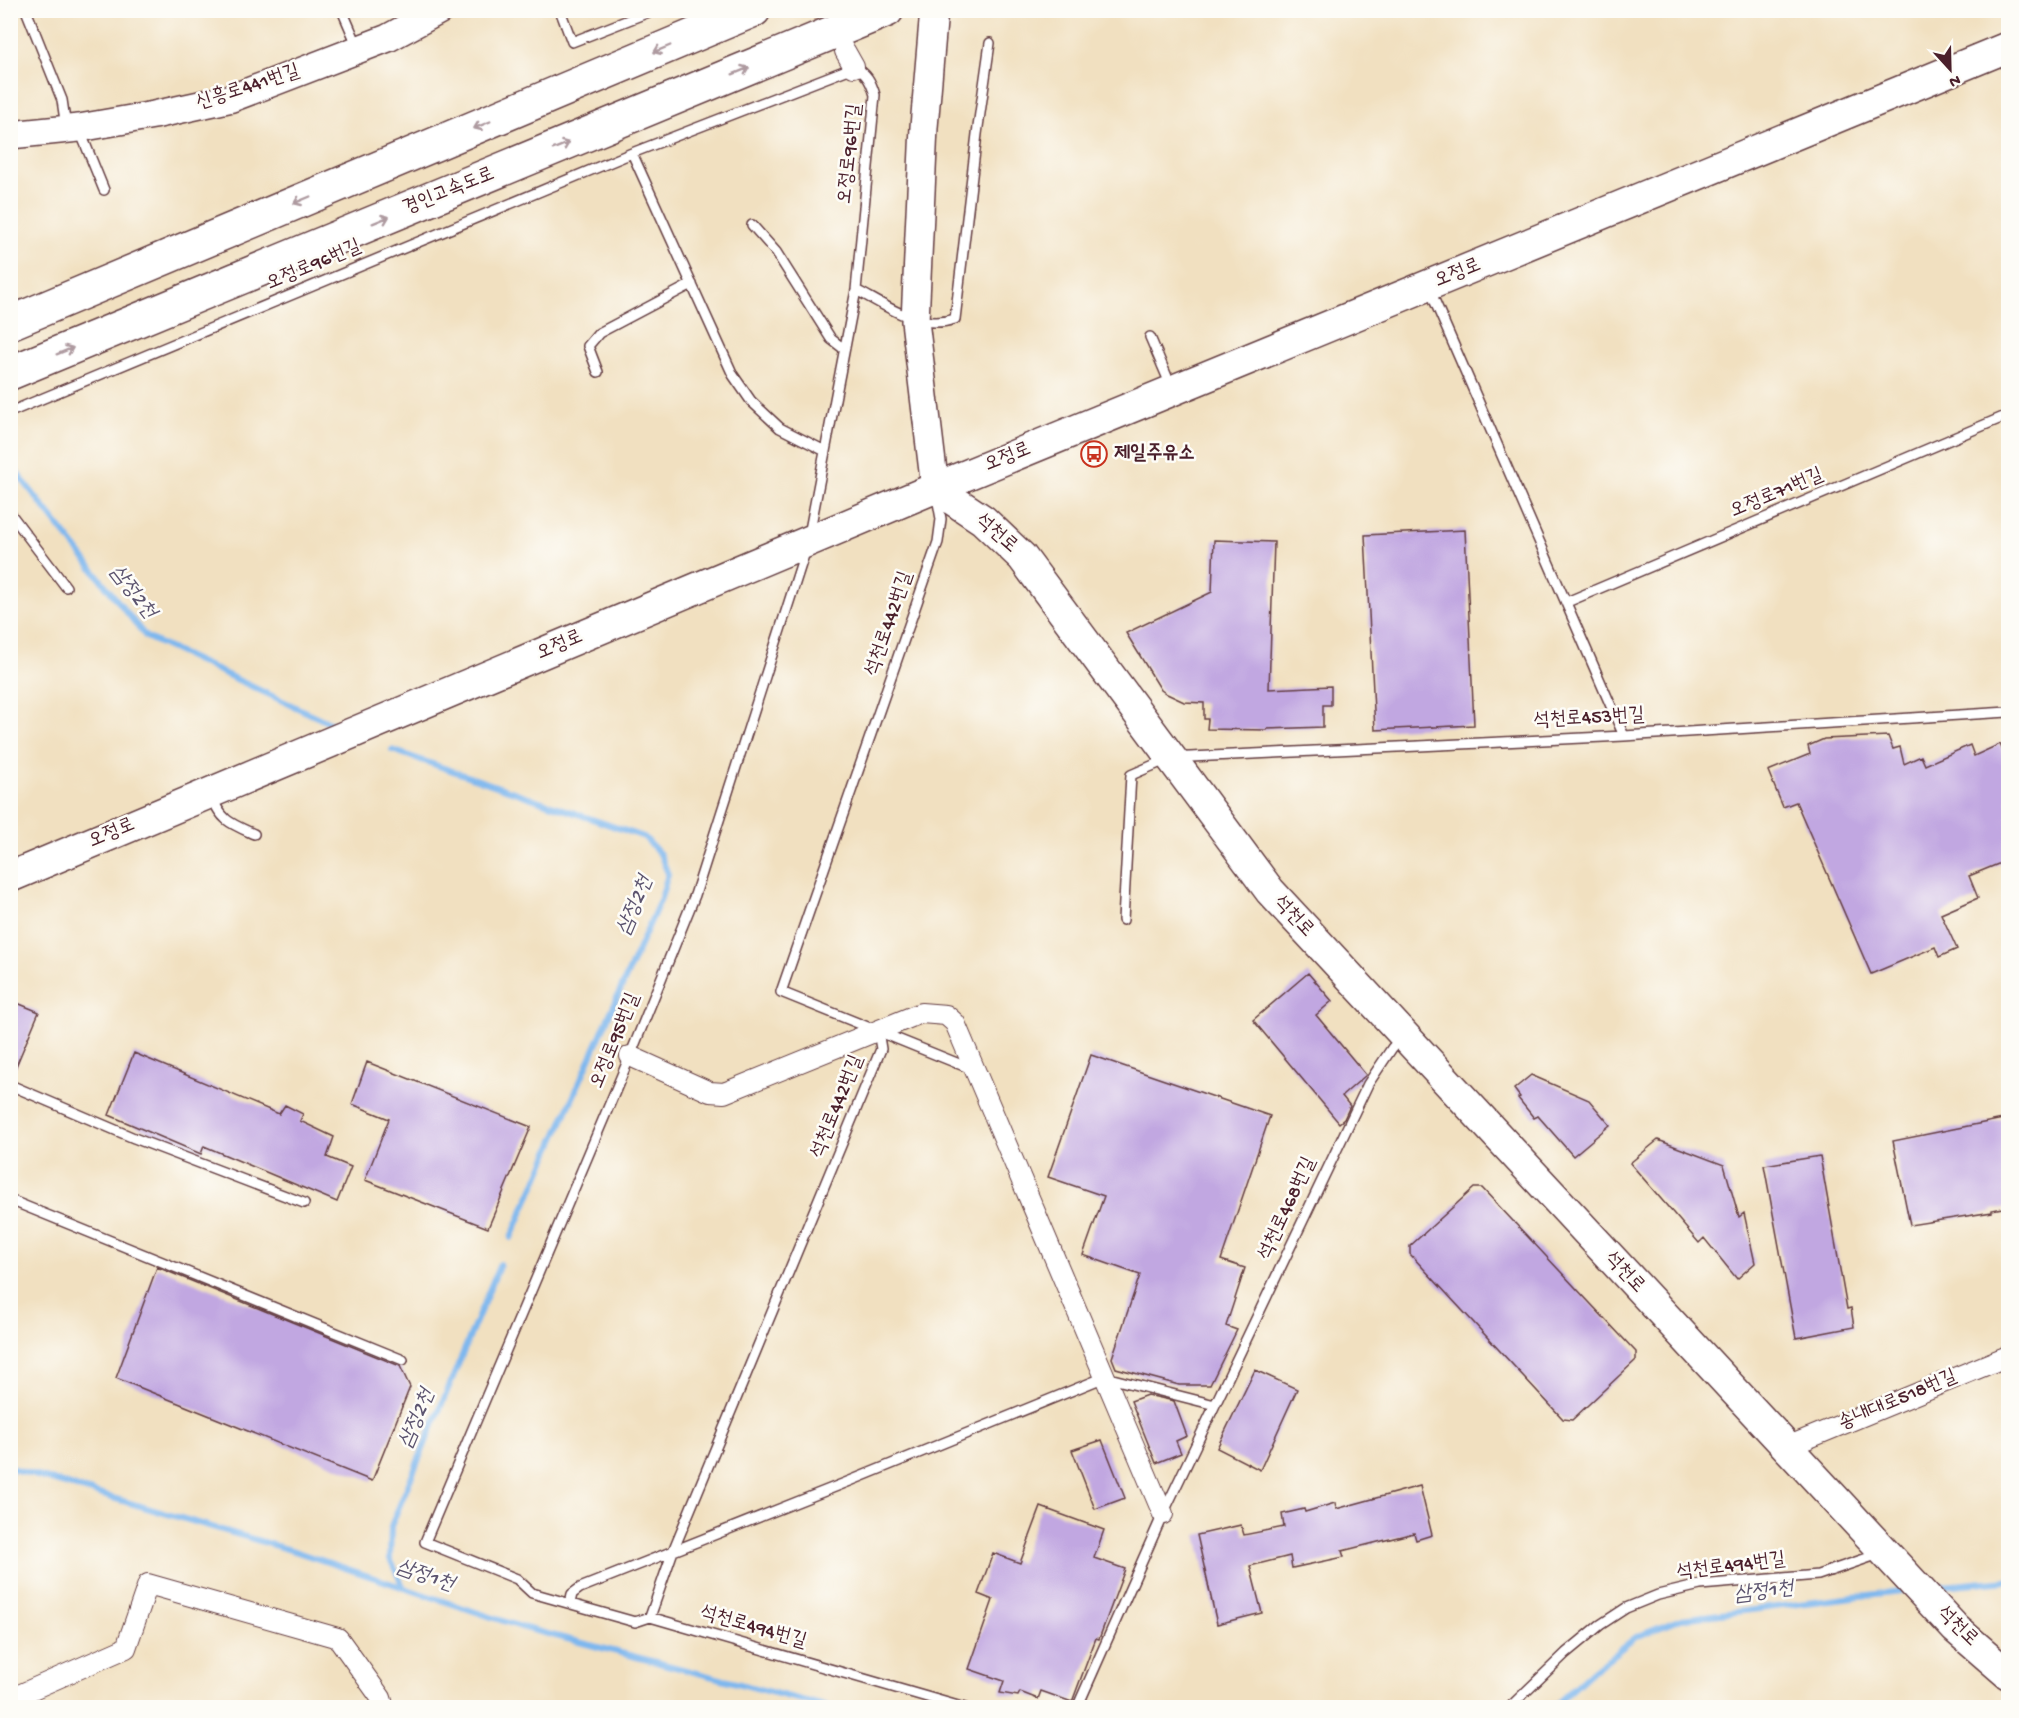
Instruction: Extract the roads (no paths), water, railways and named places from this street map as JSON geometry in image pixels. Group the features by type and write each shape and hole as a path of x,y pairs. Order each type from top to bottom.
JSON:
{"highway":[{"path":"10,323 754,10"},
{"name":"경인고속도로","path":"10,373 879,14"},
{"path":"10,306 177,253"}],"main road":[{"name":"오정로","path":"10,877 935,488 2008,47"},
{"name":"석천로","path":"935,488 983,520 1022,557 1269,891 1956,1629 2008,1674"}],"street":[{"name":"신흥로441번길","path":"10,135 73,129 232,98 388,38 440,10"},
{"path":"934,10 924,127 915,321 935,488"},
{"path":"630,1056 710,1092 724,1093 921,1013 946,1015 955,1023 1163,1514"},
{"name":"송내대로518번길","path":"1787,1447 2008,1356"},
{"path":"10,1699 126,1648 148,1584 339,1638 381,1698 384,1707"}],"lane":[{"path":"27,10 73,129 104,190"},
{"path":"342,10 358,49"},
{"path":"560,10 572,42 654,10"},
{"path":"856,290 915,321 943,323 955,319 990,43"},
{"name":"오정로96번길","path":"10,412 632,153 850,59 864,72 872,84 875,95 856,290 808,542"},
{"path":"632,153 733,375 751,401 780,428 825,451"},
{"path":"752,225 776,252 831,339 844,349"},
{"path":"598,372 588,346 599,333 692,284"},
{"path":"1428,286 1624,736"},
{"path":"1150,337 1173,391"},
{"name":"오정로71번길","path":"1567,603 2005,416"},
{"name":"석천로442번길","path":"650,1617 673,1551 881,1049 878,1031 781,992 938,542 941,519 935,488"},
{"path":"10,513 66,587"},
{"name":"오정로95번길","path":"532,1593 517,1579 425,1542 630,1056 695,895 808,542"},
{"name":"석천로453번길","path":"1170,758 1624,736 2008,712"},
{"path":"1123,920 1131,775 1170,758"},
{"path":"210,793 219,814 232,825 254,834"},
{"path":"878,1031 975,1070"},
{"name":"석천로468번길","path":"1077,1707 1163,1514 1368,1084 1392,1048 1404,1035"},
{"path":"10,1085 134,1138 304,1203"},
{"path":"10,1200 403,1360"},
{"path":"570,1604 572,1594 580,1588 850,1482 1105,1377 1215,1405"},
{"name":"석천로494번길","path":"1509,1707 1566,1653 1600,1625 1626,1608 1658,1595 1700,1585 1818,1575 1884,1552"},
{"name":"석천로494번길","path":"532,1593 635,1622 650,1617 965,1707"}],"waterway":[{"name":"삼정2천","path":"10,464 146,637 332,724"},
{"name":"삼정2천","path":"392,750 644,837 660,854 668,874 661,898 511,1238"},
{"name":"삼정2천","path":"404,1588 390,1559 391,1526 500,1264"},
{"name":"삼정1천","path":"10,1468 294,1551 521,1627 832,1708"},
{"name":"삼정1천","path":"1930,1587 2008,1580"},
{"name":"삼정1천","path":"1552,1708 1594,1670 1636,1637 1681,1619 1908,1590"}],"tunnel":[{"path":"820,10 838,39"}],"place":[{"name":"제일주유소","path":"1094,454"}]}
